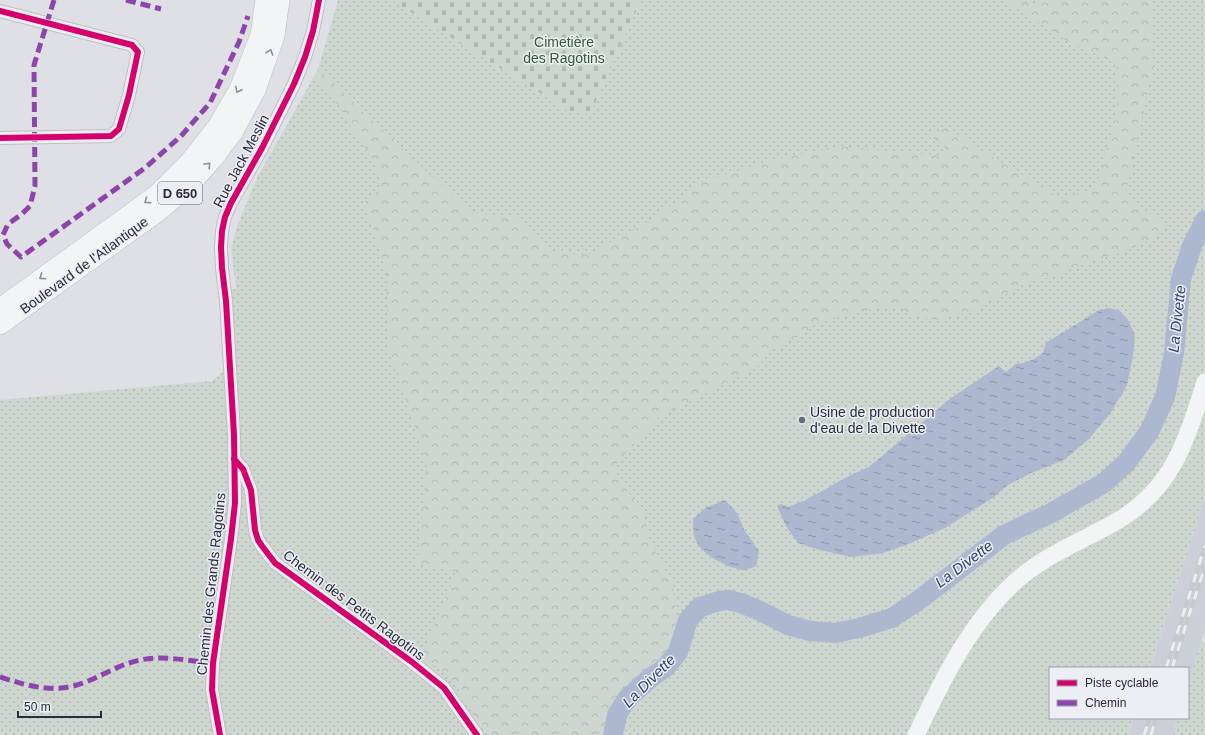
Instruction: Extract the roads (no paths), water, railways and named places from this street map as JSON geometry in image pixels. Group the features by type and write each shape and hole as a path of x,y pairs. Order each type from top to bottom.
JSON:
{"main road":[{"name":"Boulevard de l'Atlantique","path":"0,308 156,195 190,162 216,128 239,89 260,35 265,0"},
{"name":"Boulevard de l'Atlantique","path":"0,325 158,212 189,186 214,158 234,131 256,90 275,36 280,0"},
{"path":"916,735 939,688 955,660 979,623 1002,595 1015,582 1037,565 1134,510 1151,495 1163,481 1182,448 1205,382"}],"street":[{"name":"Rue Jack Meslin","path":"234,459 226,301 221,261 222,232 225,217 231,203 262,148 294,84 305,57 313,31 319,0"},
{"path":"0,11 132,45 138,52 129,95 119,129 111,136 0,138"},
{"name":"Chemin des Grands Ragotins","path":"220,735 212,690 213,663 235,503 234,459"},
{"name":"Chemin des Petits Ragotins","path":"234,459 243,469 251,490 255,530 258,540 275,563 412,662 444,688 477,735"}],"water":[{"path":"1109,308 1119,310 1128,320 1135,335 1133,356 1127,385 1112,411 1089,439 1064,460 1031,473 1008,485 991,499 945,528 883,553 852,557 820,550 798,543 786,526 777,506 781,504 787,507 804,501 849,476 869,467 951,398 999,366 1006,372 1016,364 1034,359 1043,353 1046,343 1099,310"},
{"path":"725,500 737,513 745,531 759,551 756,566 747,570 732,567 705,553 697,543 694,534 693,519 707,507"}],"waterway":[{"name":"La Divette","path":"613,735 617,715 627,699 648,680 666,667 678,652 688,620 700,607 719,601 729,600 760,611 788,625 810,631 835,633 859,628 892,618 919,600 1004,535 1051,513 1104,483 1126,463 1149,432 1165,397 1174,353 1181,279 1192,246 1205,220"}],"railway":[{"path":"1166,667 1205,546"},
{"path":"1172,667 1205,566"},
{"path":"1144,735 1150,719"},
{"path":"1151,735 1156,719"}],"place":[{"name":"Usine de production d'eau de la Divette","path":"802,420"}],"park label":[{"name":"Cimetière des Ragotins","path":"564,50"}]}
